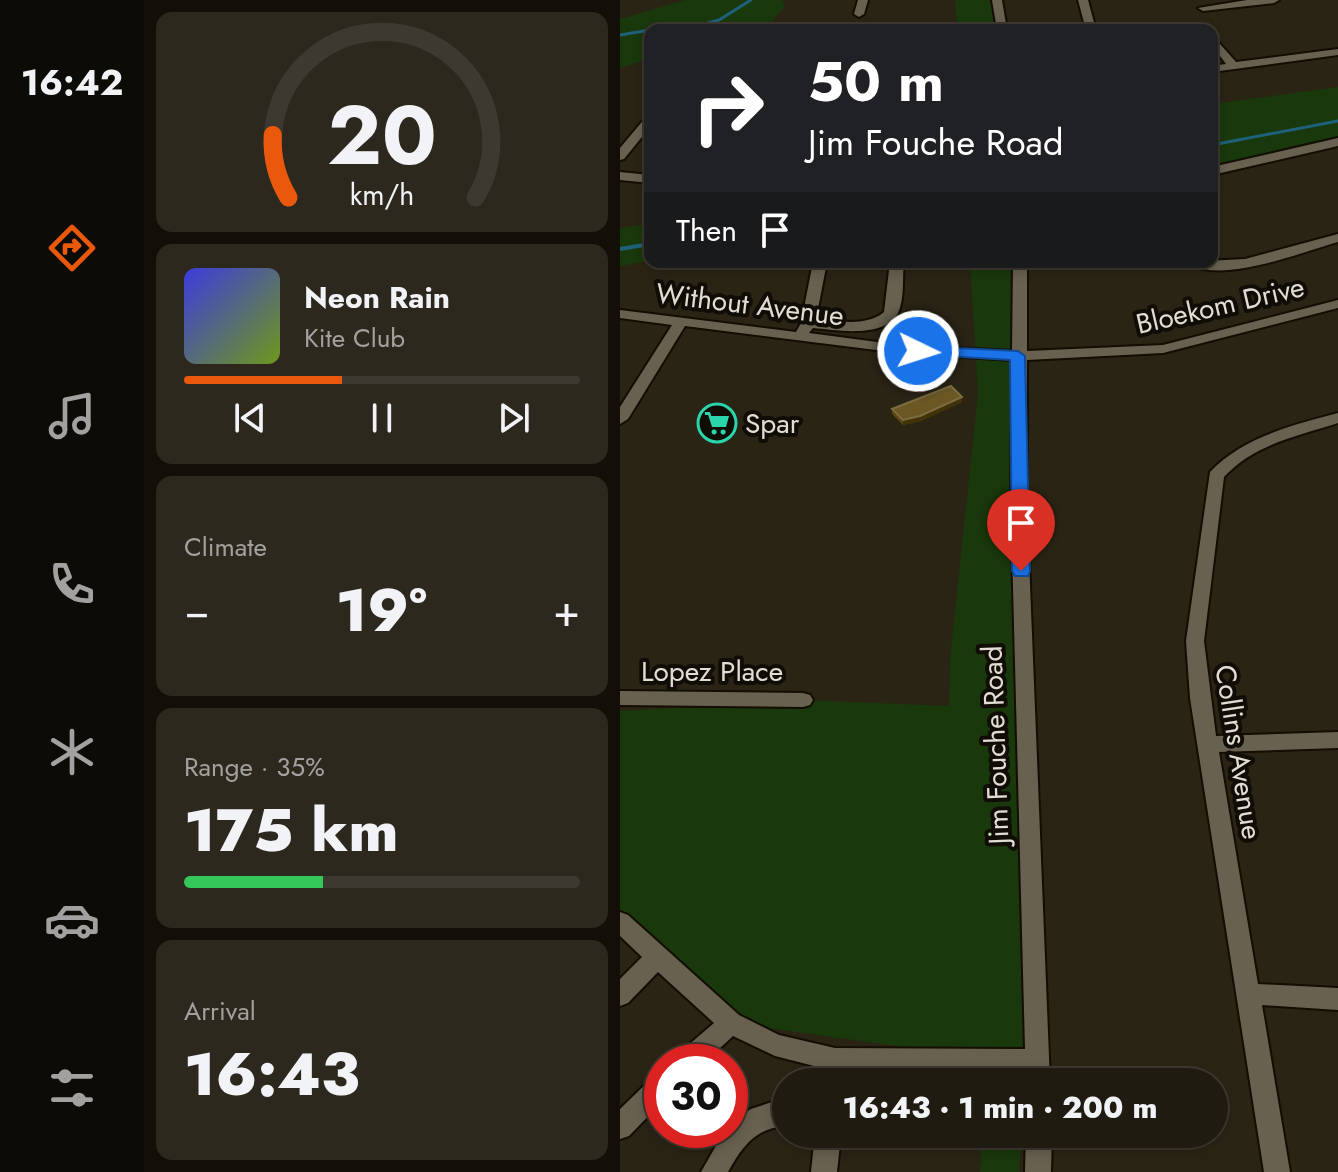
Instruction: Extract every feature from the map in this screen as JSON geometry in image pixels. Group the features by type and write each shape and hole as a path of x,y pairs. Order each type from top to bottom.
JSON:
{"street":[{"path":"859,14 863,0"},
{"path":"997,0 1001,24"},
{"path":"1083,0 1089,24"},
{"path":"1204,9 1274,0"},
{"path":"1218,46 1233,66"},
{"path":"1218,68 1338,52"},
{"path":"620,156 644,126"},
{"path":"1218,170 1338,142"},
{"path":"620,176 644,178"},
{"path":"1218,266 1338,238"},
{"path":"800,338 808,323 819,268"},
{"path":"808,323 848,325 883,321 891,312 896,268"},
{"name":"Jim Fouche Road","path":"1020,268 1019,510 1038,1068"},
{"name":"Bloekom Drive","path":"1018,356 1163,349 1338,304"},
{"name":"Without Avenue","path":"620,314 900,349 1018,356"},
{"path":"620,419 681,322"},
{"name":"Collins Avenue","path":"1277,1172 1196,668 1195,641 1216,476 1227,461 1253,447 1338,418"},
{"name":"Lopez Place","path":"620,698 803,700"},
{"path":"1209,744 1338,740"},
{"path":"620,922 731,1023 827,1068"},
{"path":"620,995 657,957"},
{"path":"1248,994 1338,999"},
{"path":"707,1044 731,1023"},
{"path":"620,1127 644,1103"},
{"path":"714,1172 739,1132 751,1120 772,1114"},
{"path":"824,1172 827,1148"},
{"path":"1038,1172 1039,1148"}],"green space":[{"path":"685,0 782,0 785,6 770,24 644,24 644,61 620,68 620,19"},
{"path":"955,0 996,0 999,24 957,24"},
{"path":"1338,87 1338,145 1218,173 1218,103"},
{"path":"644,225 644,262 620,266 620,228"},
{"path":"970,268 1017,268 1035,1065 716,1021 620,932 620,711 803,700 949,706 950,658 978,394"},
{"path":"981,1148 1020,1148 1019,1172 980,1172"}],"building":[{"path":"951,386 962,397 920,416 903,420 892,409"}],"waterway":[{"path":"705,24 719,20 751,0"},
{"path":"620,35 644,31"},
{"path":"1218,144 1338,121"},
{"path":"620,249 644,245"}],"place":[{"name":"Spar","path":"717,423"}],"route":[{"path":"918,351 1018,356 1021,571"}]}
